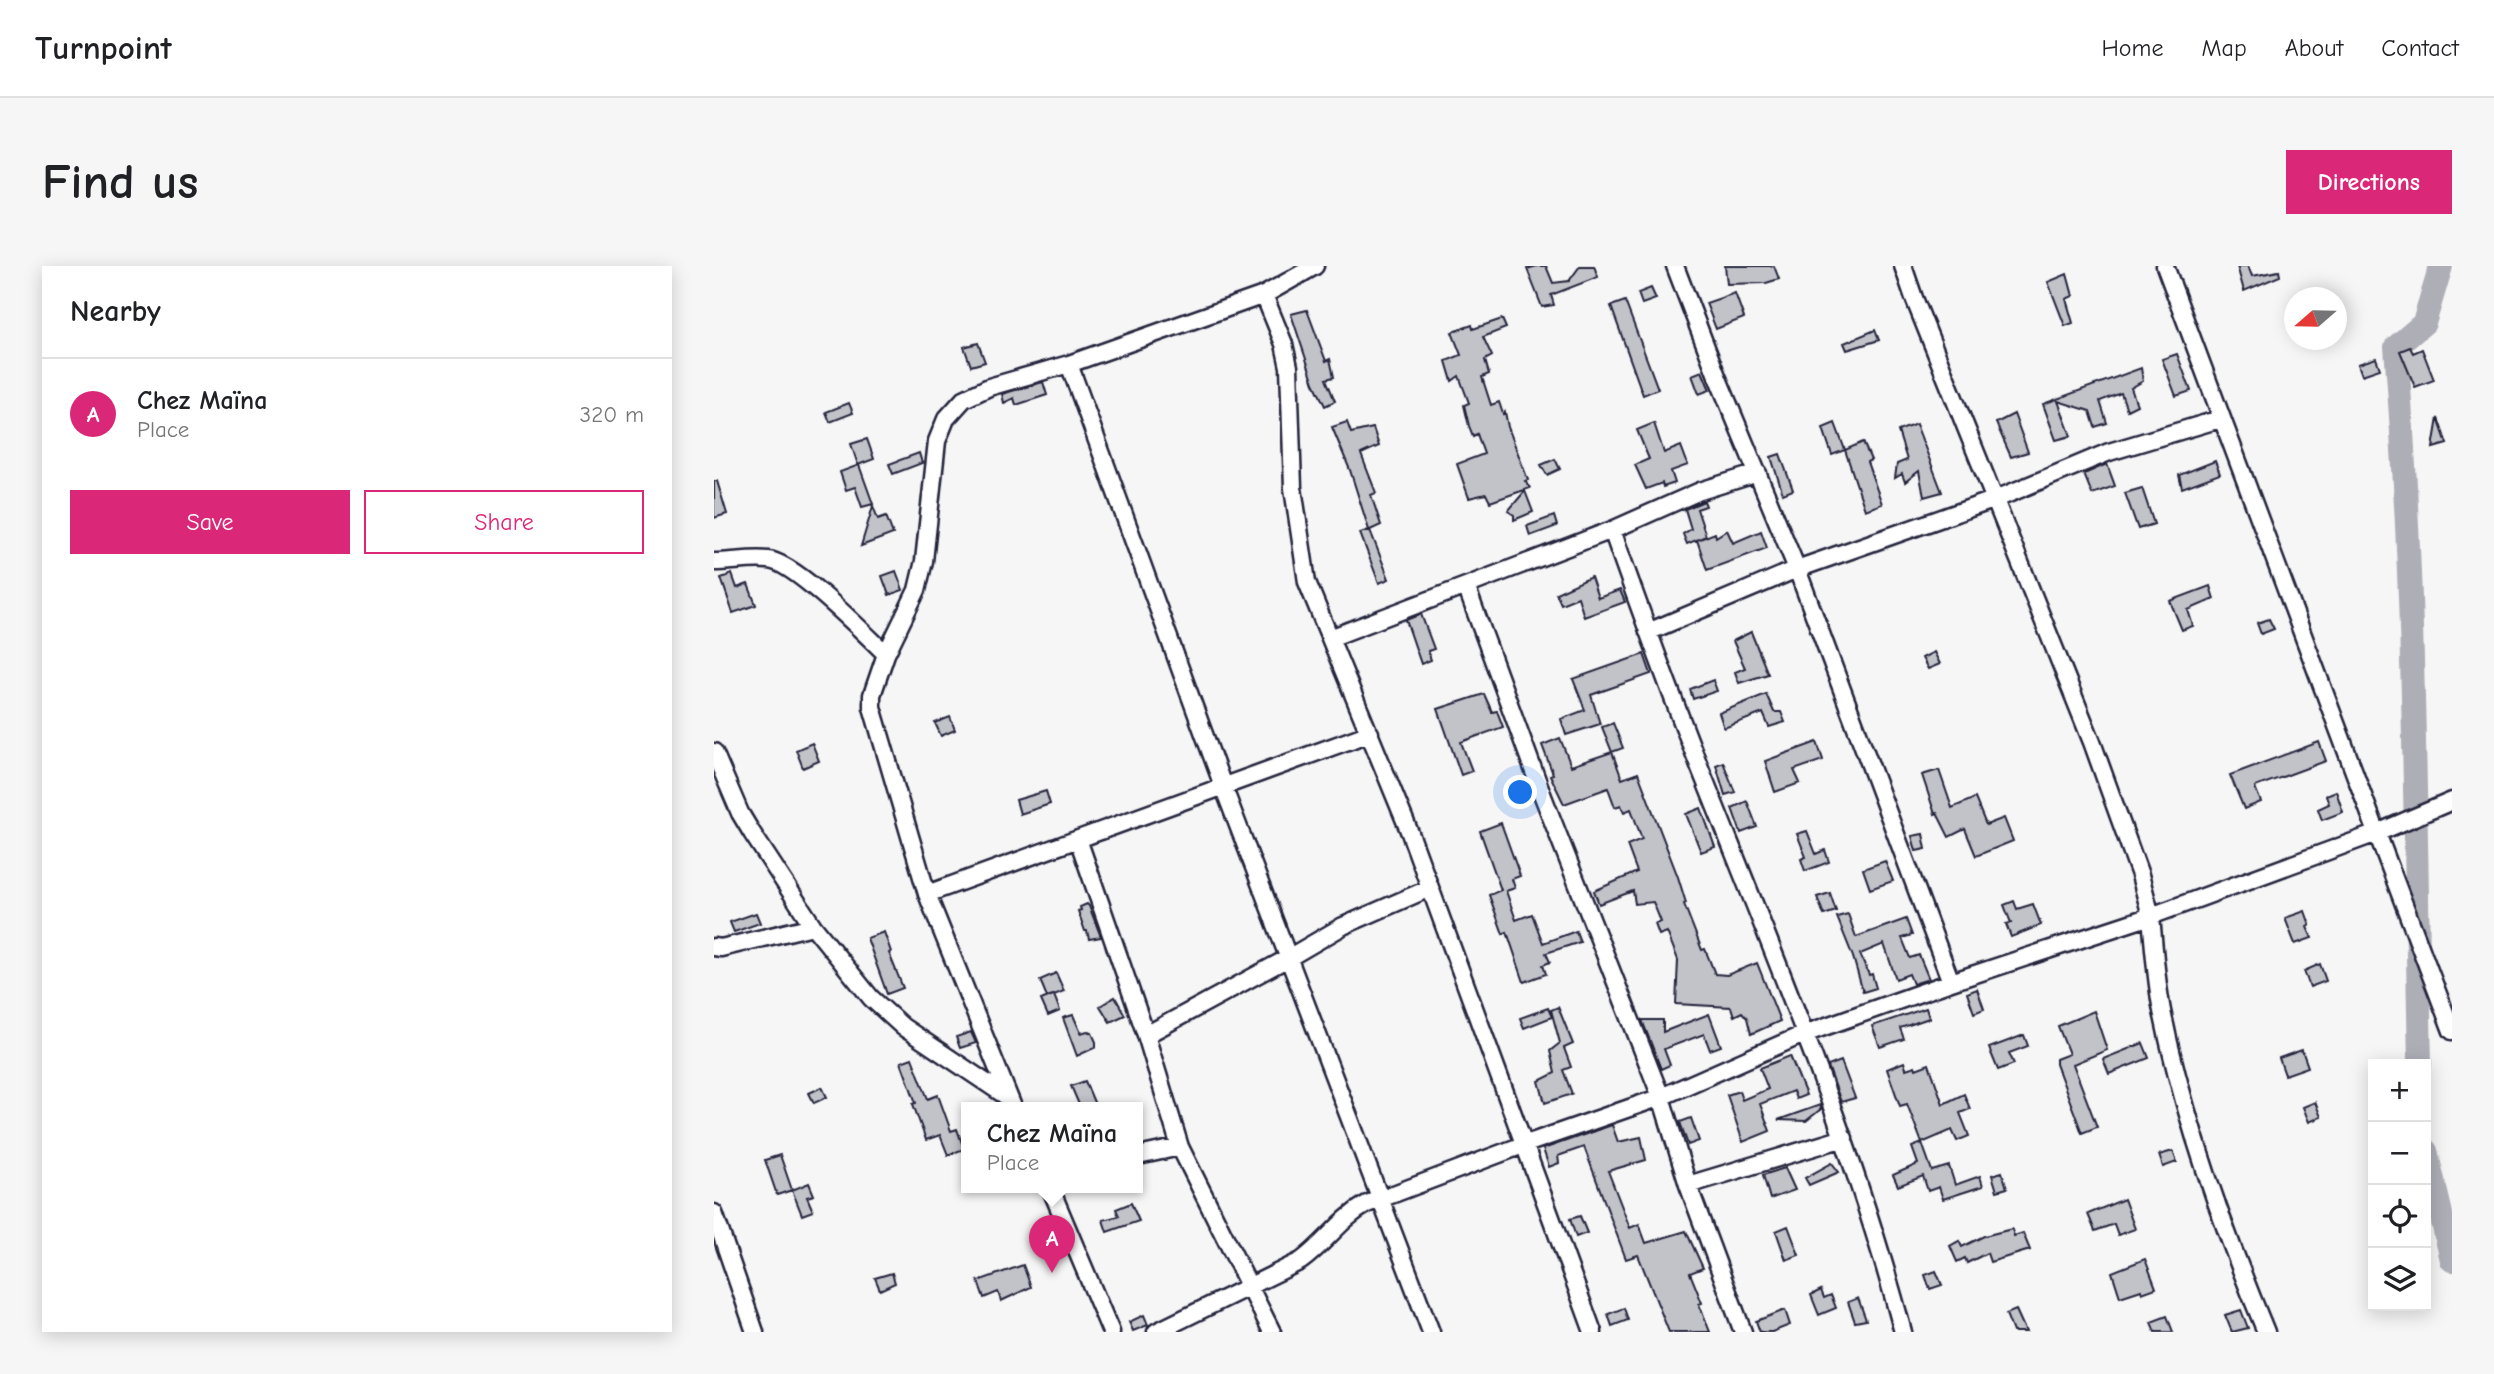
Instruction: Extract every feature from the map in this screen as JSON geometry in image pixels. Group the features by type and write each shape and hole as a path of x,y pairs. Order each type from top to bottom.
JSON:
{"street":[{"path":"1011,1102 927,894 872,707 872,695 886,654 917,590 924,561 937,441 946,419 964,399 989,387 1069,364 1264,295 1315,266"},
{"path":"1675,266 1717,376 1797,569 1951,982"},
{"path":"1903,266 2092,741 2140,874 2151,916 2162,1012 2186,1104 2228,1237 2266,1332"},
{"path":"2165,266 2194,340 2220,419 2452,1031"},
{"path":"1264,295 1289,367 1293,488 1307,582 1370,733 1430,888 1593,1332"},
{"path":"1069,364 1223,786 1432,1332"},
{"path":"1648,632 1797,569 1996,499 2109,452 2220,419"},
{"path":"1330,638 1612,530 1700,491 1758,473"},
{"path":"1612,530 1648,632 1844,1138 1884,1261 1903,1332"},
{"path":"714,562 771,559 802,578 828,599 886,654"},
{"path":"1466,586 1544,799 1661,1097 1688,1185 1742,1332"},
{"path":"927,894 1370,733"},
{"path":"714,752 740,813 813,926 871,998 903,1027 1011,1102"},
{"path":"1156,1332 1301,1261 1318,1249 1349,1214 1380,1199 1661,1097 1804,1034 2151,916 2377,834 2452,801"},
{"path":"1079,838 1146,1035 1180,1147 1272,1332"},
{"path":"1146,1035 1343,926 1430,888"},
{"path":"714,947 721,948 813,926"},
{"path":"1688,1185 1844,1138"},
{"path":"1143,1155 1180,1147"},
{"path":"1053,1193 1111,1332"},
{"path":"714,1213 754,1332"}],"building":[{"path":"1546,266 1553,283 1569,281 1580,266 1594,266 1598,277 1551,295 1554,305 1542,307 1527,269"},
{"path":"1725,266 1774,266 1779,279 1766,283 1727,284"},
{"path":"2237,266 2248,266 2252,276 2279,271 2280,276 2244,291"},
{"path":"2067,274 2073,296 2066,299 2073,323 2065,326 2048,282"},
{"path":"1651,288 1656,299 1642,304 1638,293"},
{"path":"1735,293 1744,318 1716,329 1706,303"},
{"path":"1625,301 1658,389 1643,395 1611,306"},
{"path":"1307,310 1326,361 1330,359 1334,377 1326,379 1335,401 1325,406 1314,383 1291,314"},
{"path":"1502,319 1506,328 1483,337 1492,356 1485,360 1489,374 1482,377 1491,405 1499,402 1503,414 1505,412 1528,480 1525,481 1530,488 1490,502 1486,494 1469,498 1457,464 1484,454 1477,434 1473,436 1469,426 1464,405 1469,403 1459,376 1452,381 1446,361 1461,355 1452,332 1472,325 1473,329"},
{"path":"1875,330 1879,340 1847,350 1844,343"},
{"path":"978,343 985,362 971,366 964,347"},
{"path":"2410,347 2413,353 2422,349 2434,380 2415,387 2400,351"},
{"path":"2177,354 2191,391 2176,396 2162,359"},
{"path":"2376,358 2380,369 2362,375 2358,364"},
{"path":"2141,368 2143,381 2131,388 2137,405 2127,410 2121,393 2100,401 2107,423 2095,427 2090,411 2058,401 2071,436 2056,440 2043,404"},
{"path":"1702,371 1710,390 1699,394 1692,375"},
{"path":"1043,382 1047,395 1016,405 1014,398 1004,403 1002,394"},
{"path":"849,403 853,413 830,422 826,412"},
{"path":"2014,414 2028,452 2011,457 1996,423"},
{"path":"2438,418 2447,444 2433,448"},
{"path":"1347,422 1351,433 1373,428 1379,446 1361,454 1376,493 1371,495 1381,525 1370,530 1389,579 1379,583 1360,533 1369,530 1350,470 1332,427"},
{"path":"1654,423 1664,453 1681,446 1688,465 1671,471 1675,483 1663,487 1662,483 1646,489 1635,465 1649,459 1637,430"},
{"path":"1835,423 1845,450 1832,455 1823,428"},
{"path":"1916,424 1942,492 1924,497 1919,471 1905,482 1902,474 1895,478 1897,464 1907,460 1898,431"},
{"path":"867,439 874,459 858,465 851,444"},
{"path":"1863,442 1871,460 1867,462 1882,504 1865,510 1845,450"},
{"path":"919,453 922,463 893,474 889,464"},
{"path":"1780,454 1793,490 1783,494 1771,457"},
{"path":"1555,459 1560,469 1547,475 1541,465"},
{"path":"2215,461 2220,474 2182,488 2179,475"},
{"path":"2107,464 2115,486 2092,494 2084,474"},
{"path":"859,465 873,504 862,507 855,487 846,490 840,472"},
{"path":"714,481 717,481 727,514 714,518"},
{"path":"2142,488 2154,524 2138,529 2125,493"},
{"path":"1525,491 1533,512 1514,520 1514,515 1508,511"},
{"path":"1704,501 1706,506 1697,509 1706,536 1687,544 1683,534 1691,529 1685,509"},
{"path":"873,506 878,519 886,516 893,534 861,546"},
{"path":"1554,516 1557,526 1530,536 1527,526"},
{"path":"1727,530 1733,543 1761,531 1767,548 1707,570 1697,540 1715,533 1716,537"},
{"path":"896,571 903,590 889,595 882,576"},
{"path":"732,574 737,588 748,584 756,605 733,613 721,578"},
{"path":"1591,577 1598,598 1620,590 1625,602 1584,617 1578,597 1561,604 1556,593"},
{"path":"2210,586 2214,599 2188,610 2193,626 2182,630 2170,601"},
{"path":"1421,614 1434,649 1428,651 1431,660 1421,664 1406,620"},
{"path":"2269,619 2274,629 2261,634 2257,623"},
{"path":"1751,632 1768,674 1739,683 1735,672 1745,668 1733,641"},
{"path":"1934,652 1940,664 1928,669 1922,658"},
{"path":"1644,654 1651,674 1591,695 1600,724 1566,735 1561,719 1585,710 1573,679"},
{"path":"1713,680 1717,691 1693,699 1690,689"},
{"path":"1484,694 1492,712 1497,711 1503,727 1461,742 1472,771 1461,775 1438,709"},
{"path":"1766,694 1774,712 1781,712 1785,722 1769,727 1763,713 1724,728 1719,713"},
{"path":"950,717 955,730 941,736 935,723"},
{"path":"1613,723 1623,748 1612,752 1602,727"},
{"path":"1560,738 1571,766 1612,752 1622,779 1638,773 1678,877 1686,903 1684,904 1702,950 1705,949 1715,974 1727,975 1757,963 1780,1021 1751,1034 1747,1018 1742,1012 1734,1016 1731,1007 1676,1004 1678,960 1667,932 1659,935 1655,924 1661,922 1653,902 1635,904 1633,891 1599,904 1594,891 1637,872 1627,845 1642,839 1631,809 1624,812 1621,805 1615,807 1608,788 1564,804 1550,775 1553,774 1542,745"},
{"path":"1817,742 1823,760 1794,770 1800,783 1775,792 1765,761"},
{"path":"2319,742 2326,761 2255,787 2261,802 2244,809 2230,775"},
{"path":"812,743 819,761 803,768 796,750"},
{"path":"1723,762 1735,792 1725,795 1716,765"},
{"path":"1939,770 1952,808 1975,798 1986,825 2004,818 2013,841 1976,856 1965,829 1949,837 1937,813 1935,814 1922,775"},
{"path":"1046,791 1050,804 1020,814 1016,800"},
{"path":"2336,791 2343,812 2322,820 2318,809 2329,804 2326,795"},
{"path":"1747,801 1757,827 1741,833 1732,808"},
{"path":"1701,808 1715,847 1701,852 1686,814"},
{"path":"1501,823 1520,876 1512,879 1515,888 1506,891 1516,920 1532,914 1543,943 1576,931 1580,942 1546,953 1550,962 1543,965 1546,974 1524,982 1507,932 1503,934 1489,895 1501,890 1480,831"},
{"path":"1807,831 1816,854 1825,850 1829,862 1805,871 1801,859 1806,857 1797,834"},
{"path":"1923,834 1926,849 1916,851 1912,836"},
{"path":"1885,861 1893,881 1870,889 1863,869"},
{"path":"1830,893 1836,911 1824,915 1817,897"},
{"path":"2014,901 2017,909 2033,904 2041,925 2011,937 2006,924 2011,923 2004,905"},
{"path":"1087,904 1101,937 1089,939 1085,931 1078,911"},
{"path":"2305,911 2312,938 2295,944 2285,918"},
{"path":"756,913 760,923 734,932 730,922"},
{"path":"1848,914 1856,937 1906,919 1912,935 1902,938 1910,958 1919,955 1929,979 1913,984 1909,974 1896,979 1884,944 1860,954 1869,975 1872,974 1876,988 1863,992 1837,917"},
{"path":"884,932 903,988 887,994 867,938"},
{"path":"2320,964 2326,981 2310,987 2304,971"},
{"path":"1056,973 1064,991 1054,995 1060,1011 1048,1016 1041,1000 1053,995 1047,997 1040,980"},
{"path":"1977,989 1984,1009 1974,1013 1967,993"},
{"path":"1115,997 1125,1015 1110,1022 1100,1006"},
{"path":"1558,1007 1573,1044 1564,1048 1571,1067 1563,1070 1572,1094 1545,1103 1539,1081 1555,1073 1550,1051 1560,1043 1551,1010"},
{"path":"1548,1008 1552,1017 1524,1028 1520,1018"},
{"path":"1926,1008 1929,1018 1900,1028 1904,1039 1880,1047 1872,1026"},
{"path":"2094,1011 2107,1050 2073,1064 2097,1127 2082,1133 2056,1064 2056,1059 2069,1054 2058,1026"},
{"path":"1709,1014 1721,1046 1710,1050 1704,1034 1664,1049 1670,1065 1661,1069 1642,1020 1663,1020 1663,1032"},
{"path":"1073,1015 1081,1033 1092,1033 1096,1042 1096,1047 1077,1056 1063,1018"},
{"path":"971,1032 976,1043 960,1048 956,1037"},
{"path":"2024,1035 2028,1046 2009,1053 2014,1064 1998,1070 1989,1048"},
{"path":"2143,1043 2149,1058 2109,1074 2103,1059"},
{"path":"2302,1050 2308,1067 2285,1075 2279,1058"},
{"path":"1790,1056 1806,1095 1796,1099 1793,1091 1760,1104 1770,1131 1743,1142 1727,1095 1739,1091 1742,1100 1768,1089 1760,1068"},
{"path":"912,1058 928,1099 938,1095 951,1131 957,1129 961,1150 948,1155 940,1135 926,1140 901,1062"},
{"path":"1841,1061 1855,1098 1841,1102 1828,1066"},
{"path":"1904,1062 1906,1069 1915,1066 1916,1069 1929,1064 1943,1104 1964,1094 1970,1109 1960,1113 1969,1136 1957,1141 1952,1130 1922,1143 1907,1104 1900,1106 1887,1069"},
{"path":"1085,1081 1094,1102 1078,1102 1071,1086"},
{"path":"822,1087 827,1097 814,1103 809,1093"},
{"path":"2315,1102 2321,1117 2309,1122 2303,1107"},
{"path":"1820,1105 1821,1109 1806,1121 1778,1120"},
{"path":"1691,1118 1699,1141 1688,1145 1680,1122"},
{"path":"1612,1125 1618,1142 1641,1137 1646,1160 1608,1171 1630,1228 1639,1224 1646,1243 1686,1231 1703,1268 1690,1273 1710,1332 1669,1332 1638,1255 1626,1259 1584,1147 1558,1156 1559,1163 1549,1167 1543,1149"},
{"path":"1922,1143 1932,1171 1949,1166 1955,1185 1980,1176 1983,1186 1943,1199 1939,1187 1928,1191 1923,1176 1898,1186 1893,1175 1918,1164 1912,1147"},
{"path":"2173,1151 2177,1162 2163,1167 2159,1155"},
{"path":"780,1155 792,1190 777,1195 765,1160"},
{"path":"1832,1163 1839,1172 1809,1185 1805,1178"},
{"path":"1785,1168 1795,1190 1770,1199 1763,1175"},
{"path":"2002,1172 2007,1188 1997,1191 1992,1175"},
{"path":"809,1183 814,1195 807,1197 813,1211 802,1215 792,1190"},
{"path":"2124,1199 2135,1229 2118,1235 2114,1224 2095,1231 2088,1214"},
{"path":"1131,1203 1139,1221 1107,1232 1103,1220 1119,1216 1116,1209"},
{"path":"1580,1216 1587,1233 1576,1237 1570,1219"},
{"path":"1788,1226 1799,1255 1786,1260 1776,1231"},
{"path":"2012,1229 2014,1236 2023,1233 2030,1250 1990,1262 1987,1253 1967,1263 1965,1258 1957,1262 1950,1246 1959,1241 1962,1247 1984,1236"},
{"path":"2145,1259 2156,1288 2120,1297 2112,1272"},
{"path":"1023,1265 1031,1287 1001,1301 998,1292 984,1298 978,1281"},
{"path":"1936,1271 1942,1285 1930,1289 1925,1275"},
{"path":"892,1273 895,1283 880,1290 875,1278"},
{"path":"1821,1290 1824,1298 1831,1295 1836,1308 1819,1315 1811,1295"},
{"path":"1858,1298 1866,1320 1855,1322 1848,1302"},
{"path":"1624,1308 1628,1320 1612,1326 1608,1314"},
{"path":"1785,1310 1790,1325 1772,1332 1760,1332 1756,1321"},
{"path":"2016,1310 2026,1332 2013,1332 2006,1314"},
{"path":"2241,1310 2248,1328 2232,1332 2225,1315"},
{"path":"1144,1315 1148,1325 1133,1331 1129,1322"},
{"path":"2167,1316 2173,1332 2155,1332 2151,1322"}],"waterway":[{"path":"2420,1059 2411,616 2396,347 2424,323 2441,266"},
{"path":"2431,1172 2452,1260"}],"place":[{"name":"Chez Maïna","path":"1052,1273"}]}
